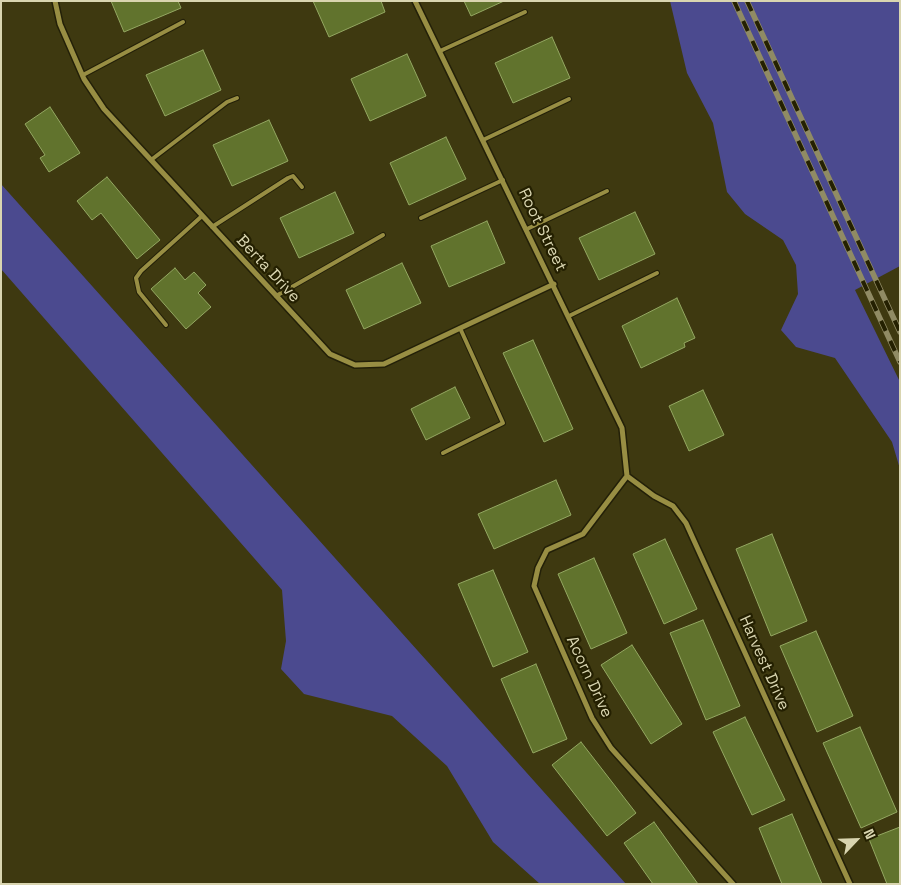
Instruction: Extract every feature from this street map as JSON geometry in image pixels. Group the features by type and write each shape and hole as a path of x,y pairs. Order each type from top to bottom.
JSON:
{"street":[{"name":"Berta Drive","path":"55,1 60,24 82,75 104,109 330,354 355,365 384,364 554,284"},
{"name":"Root Street","path":"415,1 554,284 622,428 627,476"},
{"name":"Acorn Drive","path":"627,476 583,534 548,550 538,568 534,586 592,718 611,748 733,884"},
{"name":"Harvest Drive","path":"627,476 654,496 673,506 686,522 850,884"}],"lane":[{"path":"440,51 525,12"},
{"path":"82,75 183,22"},
{"path":"151,160 227,102 237,98"},
{"path":"483,140 569,99"},
{"path":"212,227 288,178 293,176 302,188"},
{"path":"421,218 503,180"},
{"path":"527,229 608,191"},
{"path":"166,325 139,292 136,278 141,271 202,216"},
{"path":"276,296 383,235"},
{"path":"569,316 658,273"},
{"path":"443,453 503,423 460,328"}],"shaded area":[{"path":"670,1 900,1 900,266 855,290 900,382 900,469 892,442 835,358 796,347 781,330 798,294 796,265 783,240 745,214 727,192 713,123 687,73"},
{"path":"1,184 626,884 540,884 493,842 447,766 392,716 304,694 281,669 286,641 282,590 1,269"}],"building":[{"path":"111,1 178,1 181,8 124,32"},
{"path":"313,1 381,1 385,12 329,37"},
{"path":"464,1 504,1 471,16"},
{"path":"552,37 570,78 513,103 495,63"},
{"path":"203,50 221,90 165,116 146,75"},
{"path":"407,54 426,96 370,121 351,79"},
{"path":"50,107 80,153 49,172 40,158 45,155 25,124"},
{"path":"269,120 288,161 232,186 213,145"},
{"path":"446,137 466,179 409,205 390,163"},
{"path":"107,177 160,240 137,259 101,213 92,220 77,201"},
{"path":"335,192 354,233 299,258 280,218"},
{"path":"635,212 655,254 599,280 579,238"},
{"path":"487,221 505,263 449,287 431,246"},
{"path":"402,263 421,303 364,329 346,290"},
{"path":"175,268 185,280 194,272 206,285 198,293 211,307 186,329 151,289"},
{"path":"677,298 695,338 684,343 685,347 641,368 622,326"},
{"path":"533,340 573,429 544,442 503,353"},
{"path":"455,387 470,418 426,440 411,409"},
{"path":"703,390 724,435 689,451 669,406"},
{"path":"556,480 571,515 494,549 478,514"},
{"path":"772,534 807,621 771,636 736,549"},
{"path":"665,539 697,609 664,624 633,554"},
{"path":"594,558 627,633 591,649 558,574"},
{"path":"493,570 528,652 493,667 458,584"},
{"path":"703,620 740,706 706,720 670,633"},
{"path":"816,631 853,716 817,732 780,646"},
{"path":"632,645 682,724 651,744 601,665"},
{"path":"536,664 567,739 533,753 501,679"},
{"path":"745,717 785,800 752,815 713,732"},
{"path":"860,727 897,812 861,828 823,743"},
{"path":"581,742 636,813 607,836 552,765"},
{"path":"792,814 822,884 782,884 759,828"},
{"path":"654,822 698,884 653,884 624,843"},
{"path":"900,827 900,884 887,884 869,839"}],"railway":[{"path":"734,1 900,362"},
{"path":"747,1 900,332"}]}
